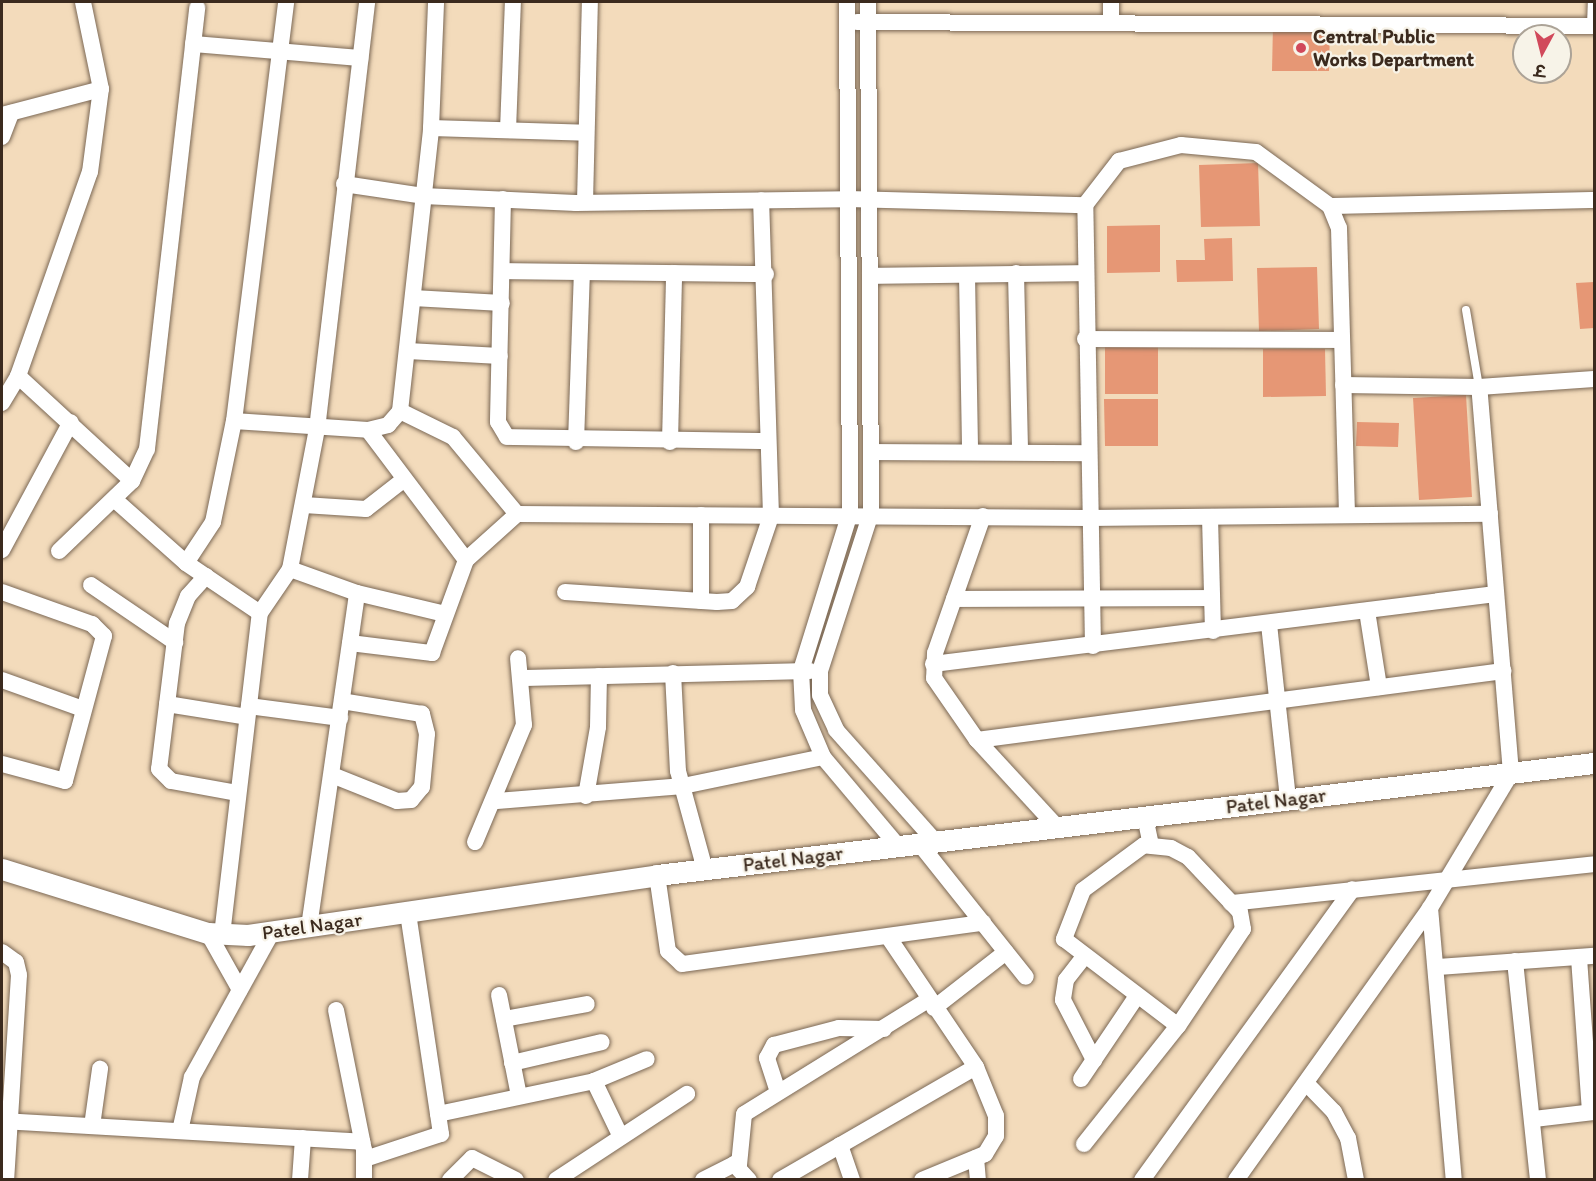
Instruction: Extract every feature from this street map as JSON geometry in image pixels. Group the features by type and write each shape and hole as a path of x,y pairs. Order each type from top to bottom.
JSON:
{"street":[{"path":"2,403 18,376 90,172 101,89 83,2"},
{"path":"186,563 213,522 234,421 286,2"},
{"path":"240,990 215,934 238,793 260,613 290,569 304,506 317,429 367,2"},
{"path":"234,421 317,429 368,430 388,425 400,411 431,128 435,2"},
{"path":"508,130 513,2"},
{"path":"585,202 590,2"},
{"path":"847,2 850,513 801,670 804,710 823,757 898,846"},
{"path":"868,2 874,452 871,513 820,671 820,695 836,730 927,842 983,923 1026,977"},
{"path":"1111,2 1111,21"},
{"path":"59,551 132,481 147,449 197,8"},
{"path":"847,22 1111,21 1593,26"},
{"path":"193,44 360,58"},
{"path":"2,137 6,114 101,89"},
{"path":"431,128 586,133"},
{"path":"1093,646 1088,518 1084,205 1119,161 1181,145 1256,152 1330,206 1339,228 1347,515"},
{"path":"344,184 423,196 585,202 848,199 1084,205"},
{"path":"503,199 501,432 515,441 767,441"},
{"path":"565,592 701,601 739,597 771,516 761,200"},
{"path":"1330,206 1594,200"},
{"path":"502,271 765,274"},
{"path":"576,442 582,273"},
{"path":"670,442 674,273"},
{"path":"1016,273 1020,452"},
{"path":"870,276 1085,273"},
{"path":"967,275 970,451"},
{"path":"413,298 502,303"},
{"path":"1085,339 1342,340"},
{"path":"408,351 500,356"},
{"path":"18,376 71,422 132,481"},
{"path":"1342,386 1479,387 1594,379"},
{"path":"1236,1179 1307,1084 1430,908 1444,879 1512,773 1479,387"},
{"path":"400,411 453,436 517,514"},
{"path":"2,550 71,422"},
{"path":"368,430 402,481 466,560"},
{"path":"874,452 1087,453"},
{"path":"304,506 366,509 402,481"},
{"path":"114,499 186,563 260,613"},
{"path":"350,643 432,653 466,560 517,514 771,516 871,513 1088,518 1490,514"},
{"path":"701,601 702,515"},
{"path":"983,516 933,664 941,693 977,740 1057,827"},
{"path":"1210,517 1213,631"},
{"path":"290,569 357,593 446,614"},
{"path":"206,576 181,610 167,704 163,777 238,793"},
{"path":"91,585 175,642"},
{"path":"2,592 101,630 104,644 83,709 65,781 2,764"},
{"path":"309,927 357,593"},
{"path":"933,664 1093,646 1496,594"},
{"path":"954,599 1212,598"},
{"path":"1367,611 1378,687"},
{"path":"1269,624 1288,800"},
{"path":"475,842 497,801 524,725 523,678 518,658"},
{"path":"523,678 820,671"},
{"path":"977,740 1503,671"},
{"path":"673,673 683,786 705,870"},
{"path":"586,796 598,727 599,676"},
{"path":"2,680 83,709"},
{"path":"332,775 397,801 411,800 422,787 427,734 422,714 342,701"},
{"path":"167,704 340,718"},
{"path":"497,801 586,796 683,786 823,757"},
{"name":"Patel Nagar","path":"2,869 215,934 272,932 657,875 1594,763"},
{"path":"1145,817 1151,845"},
{"path":"1084,1144 1178,1026 1240,938 1244,920 1188,857 1151,845 1130,852 1083,890 1064,930 1067,946 1178,1026"},
{"path":"1231,903 1594,864"},
{"path":"657,875 668,951 682,964 889,938 983,923"},
{"path":"1142,1179 1353,890"},
{"path":"1430,908 1438,967 1454,1179"},
{"path":"4,1121 303,1138 363,1150 438,1138 438,1114 408,912"},
{"path":"180,1131 186,1089 272,932"},
{"path":"889,938 931,1004 976,1067 996,1116 993,1148 976,1158 922,1179"},
{"path":"2,952 16,962 19,975 8,1040 4,1121 6,1179"},
{"path":"749,1179 739,1165 740,1120 778,1092 931,1004 1006,952"},
{"path":"1438,967 1587,957 1592,1112 1534,1119"},
{"path":"1083,958 1066,980 1063,1000 1094,1060"},
{"path":"1515,961 1534,1119 1538,1179"},
{"path":"499,995 519,1096"},
{"path":"1081,1079 1137,996"},
{"path":"504,1019 587,1004"},
{"path":"336,1010 363,1150 364,1179"},
{"path":"778,1092 767,1058 774,1045 838,1028 884,1029"},
{"path":"512,1063 602,1042"},
{"path":"438,1114 594,1081 647,1059"},
{"path":"780,1179 976,1067"},
{"path":"92,1126 100,1069"},
{"path":"594,1081 621,1137"},
{"path":"1307,1084 1334,1112 1348,1138 1356,1179"},
{"path":"556,1179 687,1094"},
{"path":"300,1179 303,1138"},
{"path":"840,1145 852,1179"},
{"path":"450,1179 472,1158 516,1179"},
{"path":"976,1158 978,1179"},
{"path":"703,1179 739,1165"}],"lane":[{"path":"1592,2 1593,26"},
{"path":"1466,310 1479,387"}],"building":[{"name":"Central Public Works Department","path":"1273,25 1330,26 1329,71 1272,71"},
{"path":"1258,163 1260,226 1201,227 1199,165"},
{"path":"1160,225 1160,272 1107,273 1107,226"},
{"path":"1232,238 1233,281 1177,282 1176,260 1205,260 1204,239"},
{"path":"1317,267 1319,329 1259,331 1257,268"},
{"path":"1594,282 1594,328 1580,329 1576,283"},
{"path":"1105,347 1158,347 1158,394 1105,394"},
{"path":"1263,349 1325,349 1326,396 1263,397"},
{"path":"1466,395 1472,497 1419,500 1413,398"},
{"path":"1104,399 1158,399 1158,446 1105,446"},
{"path":"1357,422 1399,423 1398,447 1356,446"}],"place":[{"name":"Central Public Works Department","path":"1301,48"}]}
